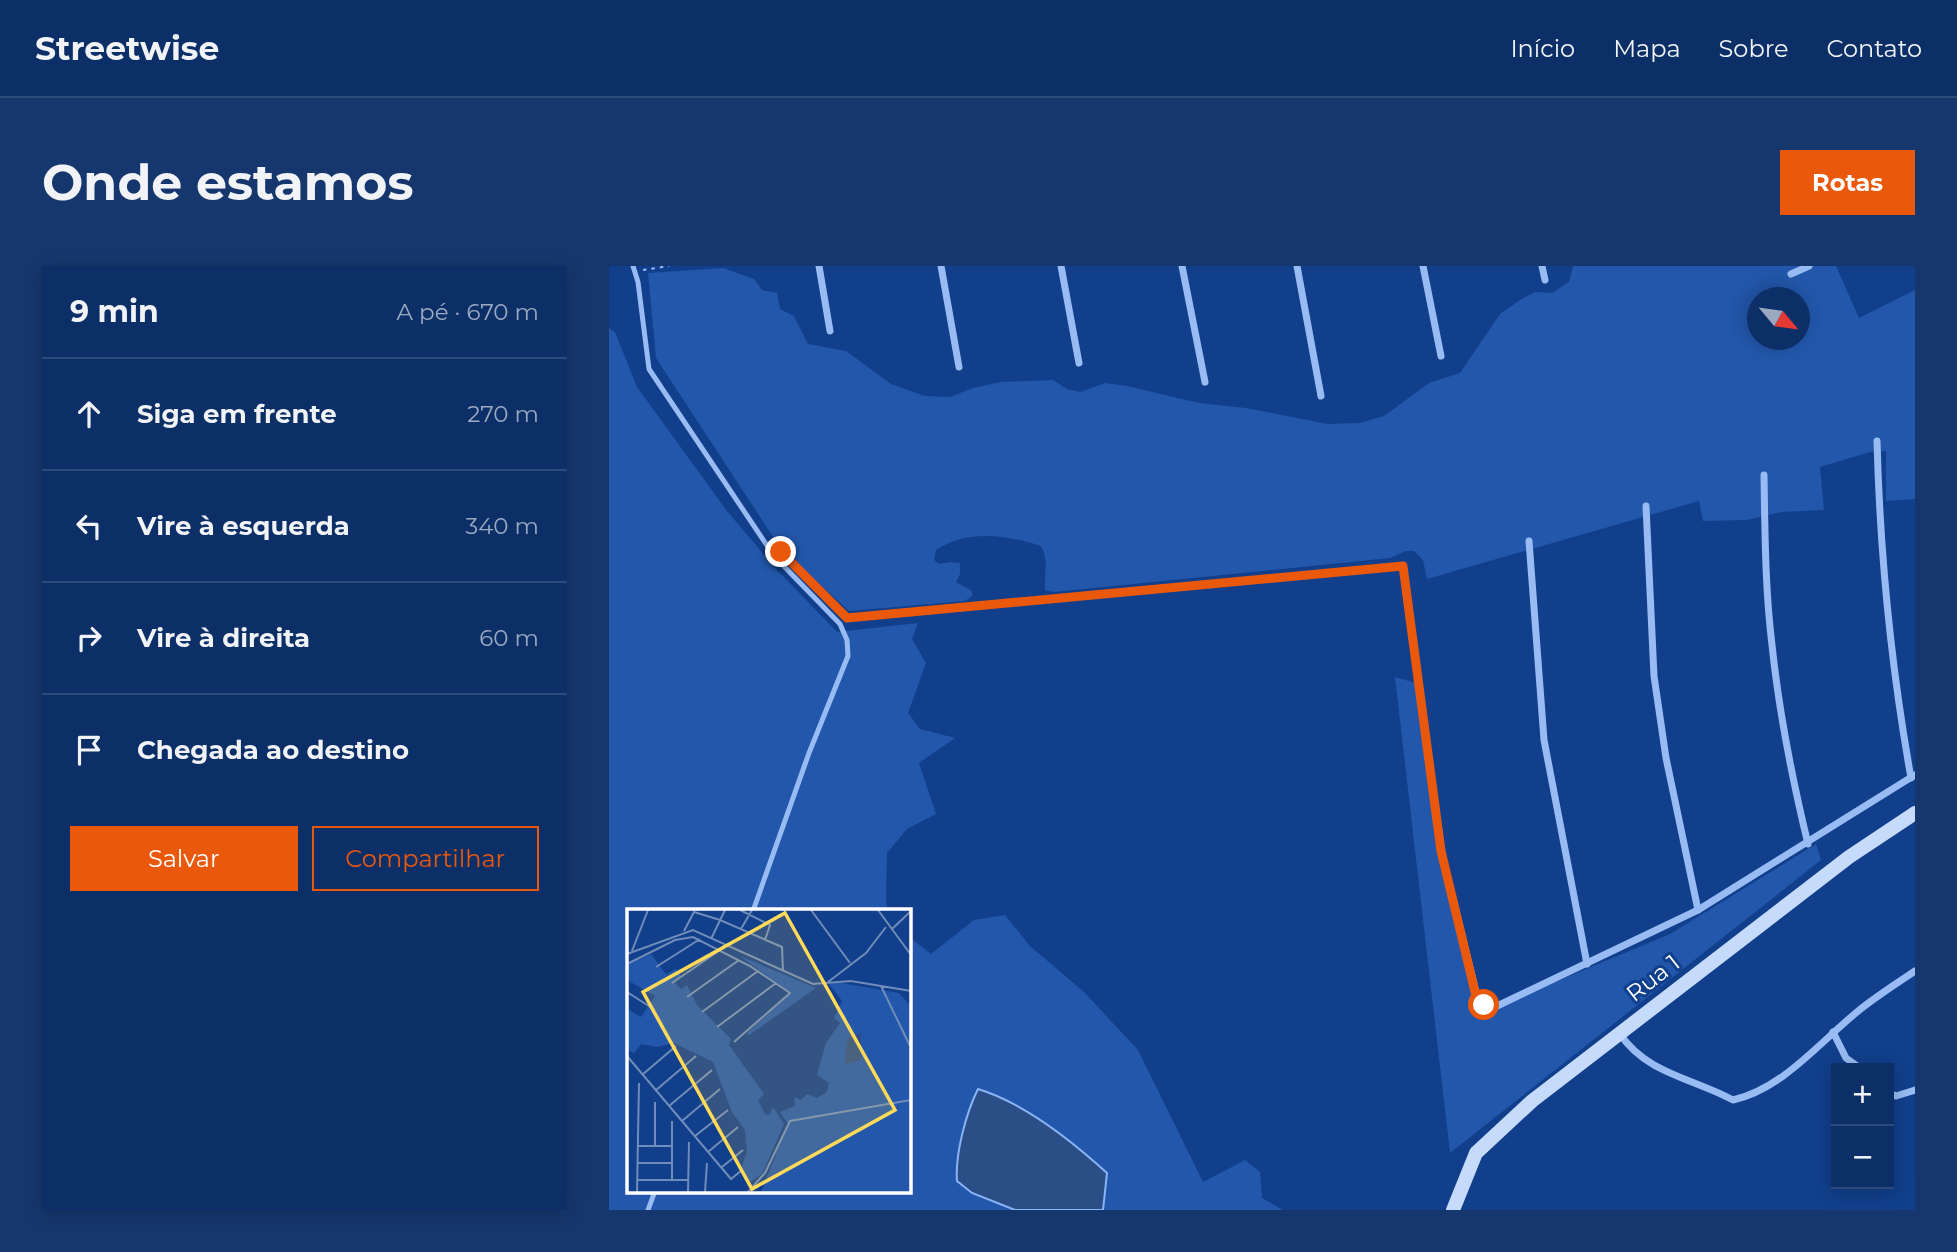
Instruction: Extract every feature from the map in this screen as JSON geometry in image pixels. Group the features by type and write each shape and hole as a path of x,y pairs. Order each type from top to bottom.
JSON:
{"street":[{"path":"820,266 830,331"},
{"path":"941,266 959,367"},
{"path":"1061,266 1079,363"},
{"path":"1182,266 1205,382"},
{"path":"1297,266 1321,396"},
{"path":"1423,266 1441,356"},
{"path":"1542,266 1545,280"},
{"path":"1791,274 1809,266"},
{"path":"1405,584 1441,851 1476,996 1484,1005 1495,1007 1698,910 1808,844 1913,776 1896,691 1886,604 1877,440"},
{"path":"1764,475 1765,559 1772,645 1790,766 1808,844"},
{"path":"1646,506 1654,676 1667,758 1698,910"},
{"path":"1529,541 1544,740 1587,964"},
{"name":"Rua 1","path":"1453,1210 1476,1153 1532,1101 1849,857 1915,813"},
{"path":"1619,1033 1627,1046 1650,1065 1733,1100 1751,1096 1775,1082 1859,1010 1915,971"},
{"path":"1833,1032 1846,1058 1853,1063"},
{"path":"1894,1095 1915,1090"}],"lane":[{"path":"633,266 638,282 646,360 654,378 725,480 767,547 840,624 847,640 848,656 809,753 754,909"},
{"path":"648,1210 655,1192"}],"path":[{"path":"642,270 669,266"},
{"path":"847,618 1403,566 1405,584"}],"shaded area":[{"path":"1573,266 1836,266 1859,318 1915,290 1915,499 1886,501 1886,451 1870,452 1820,467 1824,510 1781,512 1747,520 1703,521 1699,501 1427,579 1423,560 1414,551 1406,551 1390,558 1054,592 1045,590 1046,562 1041,546 1001,537 974,537 948,543 936,550 934,560 939,564 960,563 960,574 956,582 972,591 972,596 965,601 849,611 781,549 656,358 648,273 723,268 754,279 762,290 777,293 780,309 794,316 808,344 846,351 891,384 925,396 950,397 973,388 1001,382 1053,380 1067,389 1080,392 1105,383 1199,403 1246,408 1328,424 1359,423 1384,416 1429,383 1460,373 1500,314 1535,292 1552,293 1569,282"},
{"path":"609,328 615,332 637,387 727,511 776,569 837,632 918,623 912,639 926,663 908,713 920,729 955,738 919,763 936,814 907,829 887,853 888,909 627,909 627,1192 910,1192 910,938 931,954 974,920 1005,915 1030,946 1084,992 1138,1050 1203,1182 1245,1160 1260,1172 1262,1198 1283,1210 609,1210"},
{"path":"1395,677 1419,684 1455,909 1476,995 1495,1007 1670,934 1816,844 1821,860 1450,1153"},
{"path":"978,1089 1030,1113 1079,1148 1107,1173 1103,1210 1015,1210 972,1193 957,1181 962,1134"}],"route":[{"path":"781,552 847,618 1403,566 1441,851 1476,996 1484,1005"}]}
